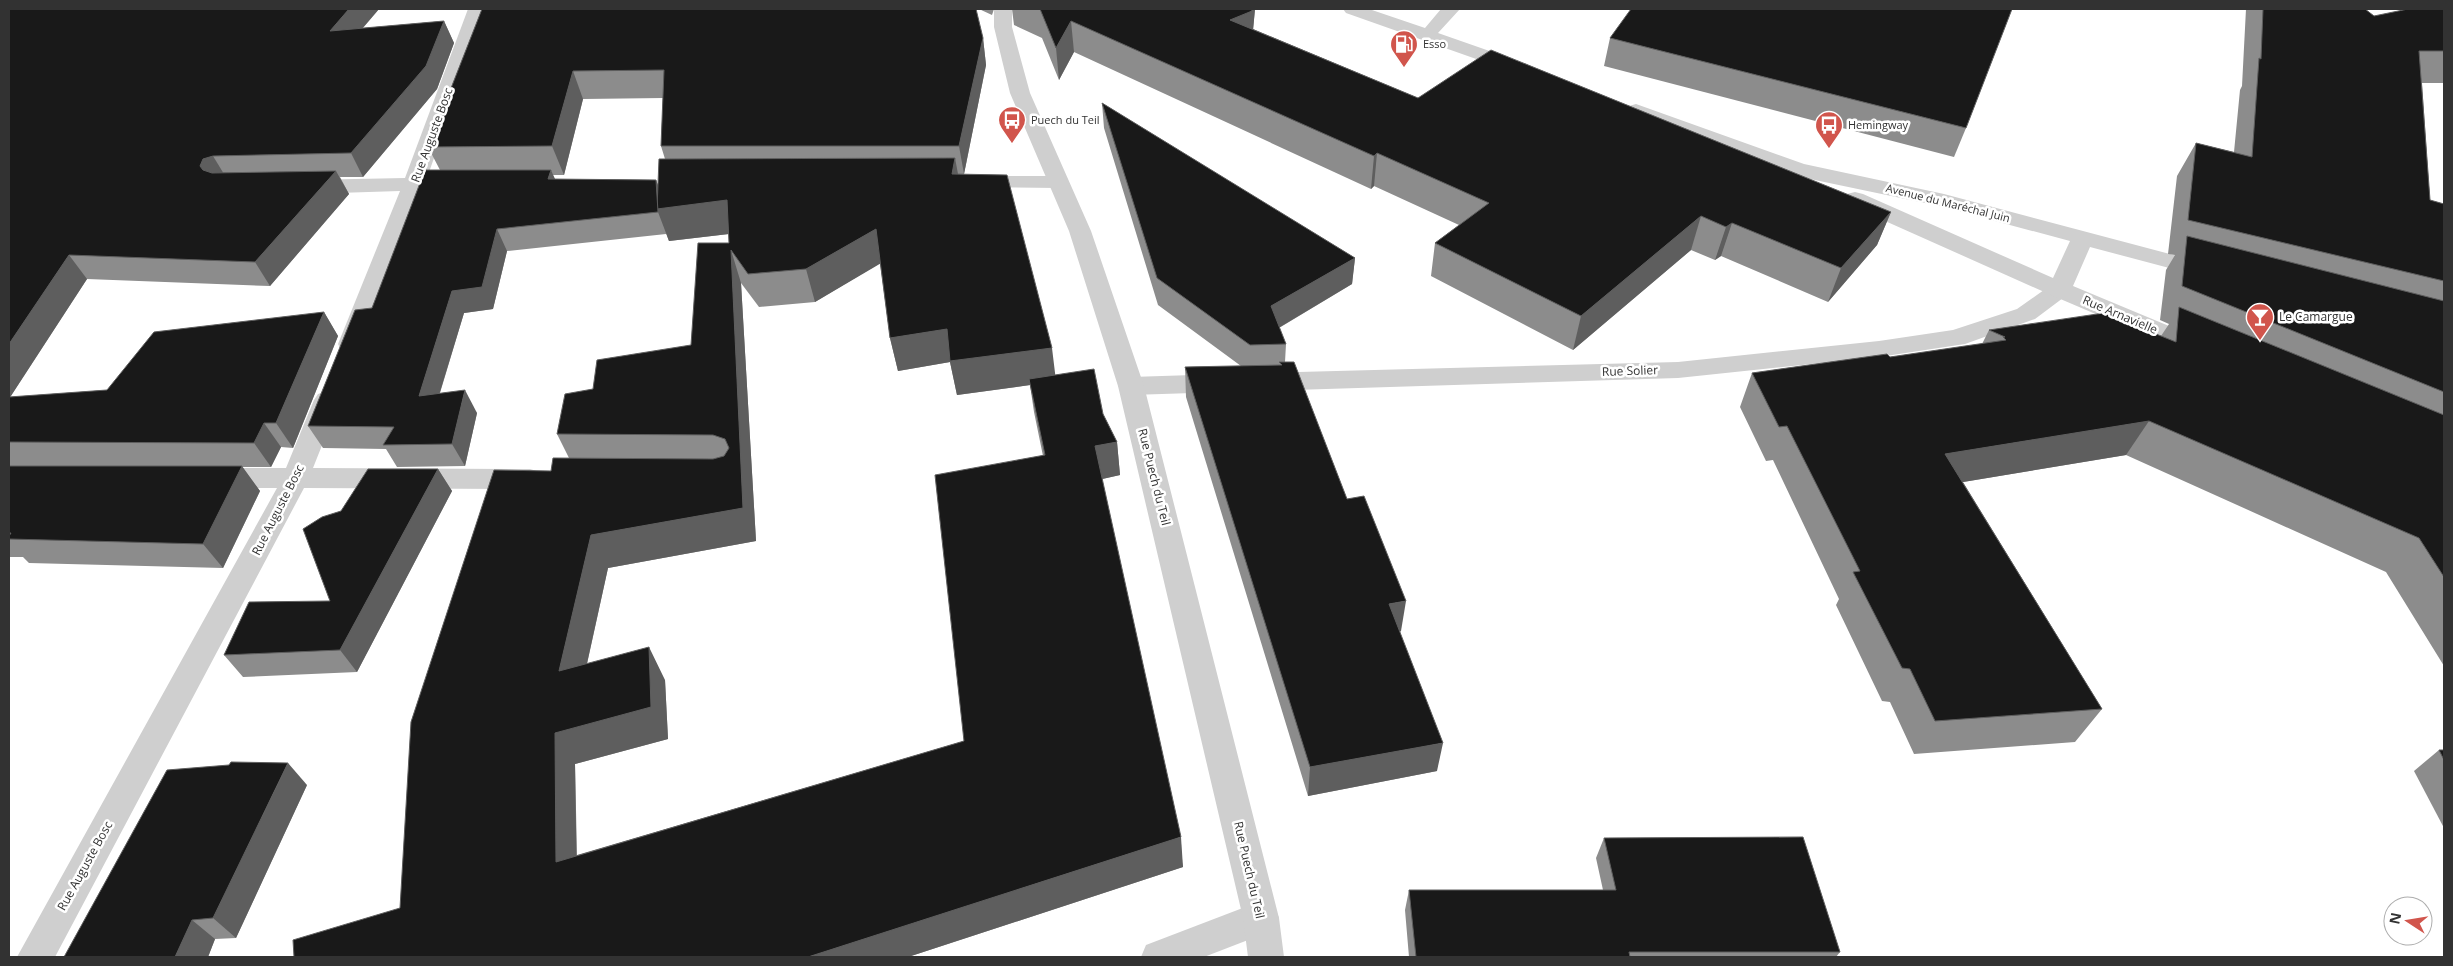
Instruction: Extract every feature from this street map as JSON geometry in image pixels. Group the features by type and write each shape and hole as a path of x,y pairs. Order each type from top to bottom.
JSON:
{"street":[{"name":"Rue Auguste Bosc","path":"35,957 296,478 414,184 477,9"},
{"name":"Rue Puech du Teil","path":"1004,9 1003,27 1020,93 1057,182 1080,231 1132,386 1261,918 1266,957"},
{"path":"1352,9 1462,46 1537,74"},
{"path":"1405,9 1462,46"},
{"path":"1434,28 1451,9"},
{"name":"Avenue du Maréchal Juin","path":"1621,105 1799,170 1859,181 1944,201 2226,276"},
{"name":"Rue Arnavielle","path":"1799,170 1907,224 2220,357"},
{"path":"957,182 1057,182"},
{"path":"286,187 454,184"},
{"name":"Rue Solier","path":"1132,386 1678,370 1869,350 1956,338 2026,314 2059,290 2082,239"},
{"path":"187,478 556,479"},
{"path":"1159,957 1261,918"}],"building":[{"path":"9,9 349,9 330,31 444,21 426,66 351,153 213,156 203,159 200,166 203,170 212,173 336,171 255,262 69,255 9,344"},
{"path":"482,9 976,9 983,38 959,146 661,146 664,70 573,71 552,146 428,147"},
{"path":"1040,9 1252,9 1252,11 1230,20 1418,98 1491,50 1891,212 1841,268 1732,223 1726,227 1701,216 1581,316 1435,243 1489,203 1377,153 1374,156 1071,21 1056,48"},
{"path":"1631,9 2012,9 1966,128 1610,38"},
{"path":"2263,9 2365,9 2374,16 2408,9 2444,9 2444,51 2419,51 2430,200 2444,204 2444,281 2188,220 2196,143 2252,157 2259,58 2261,59"},
{"path":"1102,103 1355,258 1271,306 1286,344 1250,345 1157,278"},
{"path":"955,158 952,174 1007,175 1052,348 950,361 947,329 890,338 876,229 806,269 748,274 731,250 743,508 591,535 559,671 649,647 651,707 555,733 556,862 964,741 935,475 1045,455 1029,379 1094,369 1103,414 1117,442 1095,446 1181,837 808,957 294,957 293,940 400,908 411,722 494,470 551,471 553,458 713,459 724,456 729,448 725,439 713,435 557,434 565,394 593,389 597,360 691,345 698,243 729,243 727,200 657,209 659,159"},
{"path":"425,170 551,170 548,179 656,180 658,212 497,229 482,287 452,291 419,396 465,390 452,444 383,445 394,427 308,426 355,310 372,308"},
{"path":"2187,236 2444,301 2444,392 2182,286"},
{"path":"2179,307 2444,415 2444,577 2419,538 2149,421 1945,454 2102,709 1935,721 1910,669 1902,668 1853,572 1860,571 1787,426 1779,427 1752,373 1887,354 1890,357 2006,340 2003,337 2005,337 1989,330 2104,313 2176,342"},
{"path":"324,312 276,423 264,423 254,443 9,442 9,397 107,390 154,332"},
{"path":"1279,362 1294,362 1347,499 1364,496 1406,601 1389,604 1443,743 1310,767 1185,367 1282,365"},
{"path":"9,466 242,466 203,544 9,539 11,533 9,533"},
{"path":"368,469 438,469 340,650 224,655 249,602 330,601 303,529 322,517 341,511"},
{"path":"2439,750 2444,750 2444,760"},
{"path":"231,762 288,763 213,918 192,920 175,957 64,957 167,770 229,765"},
{"path":"1803,837 1840,952 1629,952 1630,957 1416,957 1409,890 1616,890 1604,838"}],"place":[{"name":"Esso","path":"1404,68"},
{"name":"Puech du Teil","path":"1012,144"},
{"name":"Hemingway","path":"1829,149"},
{"name":"Le Camargue","path":"2260,341"}]}
